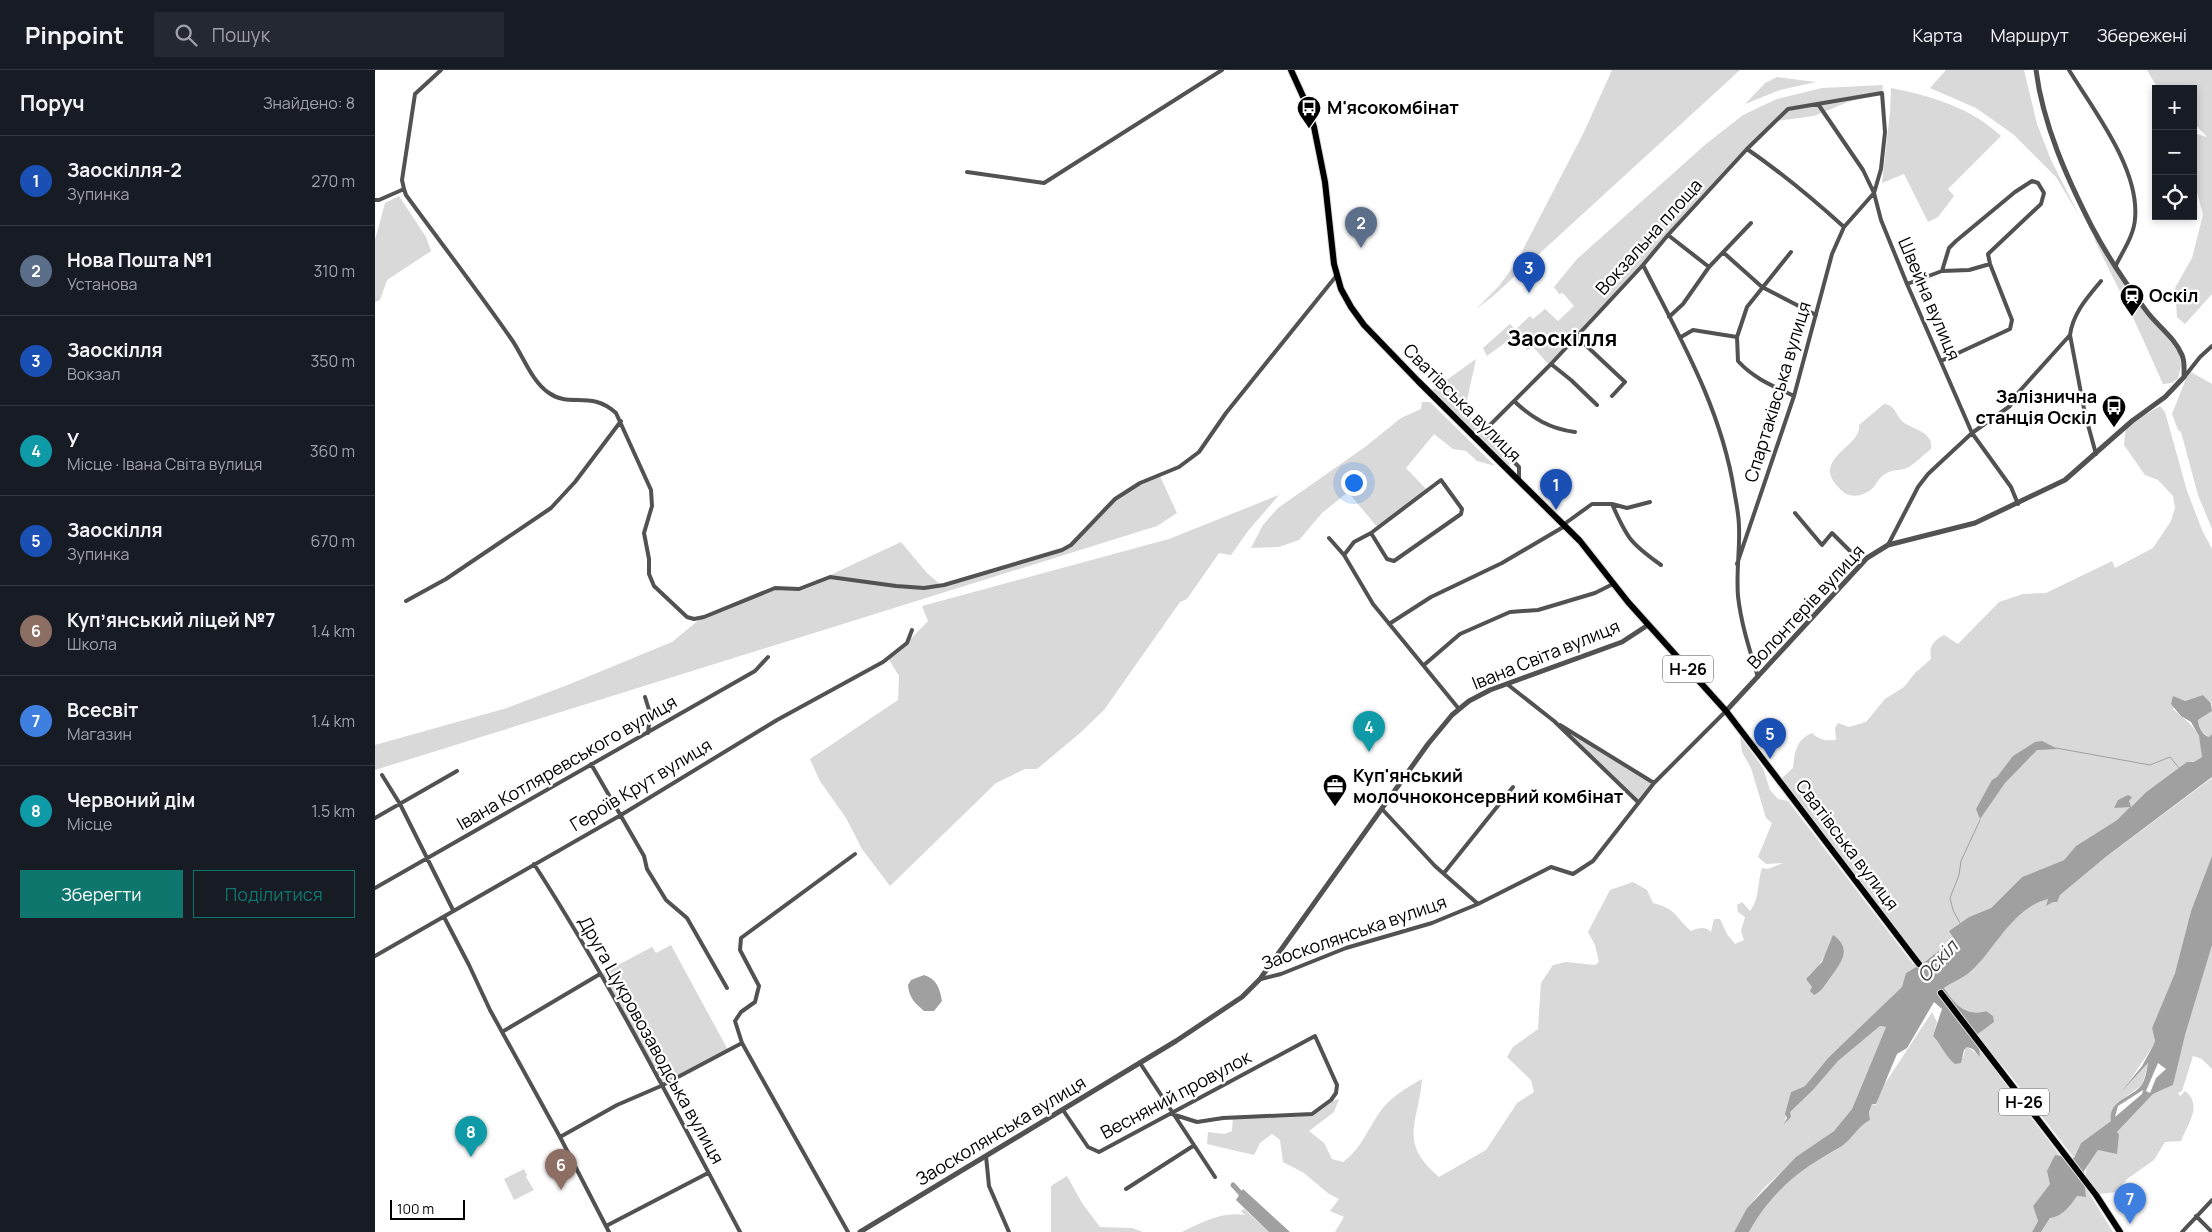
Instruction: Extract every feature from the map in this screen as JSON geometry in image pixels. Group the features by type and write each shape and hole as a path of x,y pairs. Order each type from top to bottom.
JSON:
{"main road":[{"name":"Сватівська вулиця","path":"1291,70 1307,103 1321,155 1330,244 1341,289 1351,307 1364,325 1432,396 1580,541 1648,626 1726,711 1919,964"},
{"name":"Н-26","path":"1941,993 2096,1195 2120,1232"}],"street":[{"path":"441,70 415,94 402,180 406,195 511,340 537,381 549,394 565,399 596,400 607,404 621,421 653,498 644,533 649,559 649,574 655,586 687,617 694,619 704,617 775,588 799,589 830,577 924,588 944,585 1062,550 1071,544 1115,499 1140,483 1189,461 1204,446 1337,275"},
{"path":"967,172 1044,183 1222,70"},
{"path":"2036,70 2039,91 2058,155 2093,228 2116,265 2148,313 2177,346 2183,356 2183,377"},
{"path":"2069,70 2117,149 2126,166 2132,184 2135,219 2130,237 2116,265"},
{"name":"Вокзальна площа","path":"1519,481 1519,468 1484,431 1551,364 1747,149 1788,109 1882,93 1885,132 1881,169 1874,193"},
{"name":"Швейна вулиця","path":"1819,104 1863,170 1874,193 1881,220 1907,284 1972,433 2011,487 2018,504"},
{"path":"1747,149 1799,187 1844,227"},
{"path":"1941,360 2010,329 2012,320 1990,264 1988,254 2012,233 2044,199 2044,193 2037,183 2032,181 2015,192 1956,241 1949,248 1942,271"},
{"path":"375,200 404,189"},
{"name":"Спартаківська вулиця","path":"1737,564 1794,396 1832,254 1844,227 1874,193"},
{"path":"1669,317 1683,304 1709,267 1751,223"},
{"path":"1668,235 1709,267"},
{"path":"1791,252 1747,307 1737,337 1738,361 1745,369 1765,383 1794,396"},
{"path":"1724,253 1762,287 1816,316"},
{"path":"1907,284 1942,271 1969,270 1990,264"},
{"path":"1643,265 1669,317 1681,336 1711,403 1724,444 1734,488 1739,528 1738,597 1746,640 1758,677"},
{"path":"2096,454 2085,414 2070,335 2072,322 2080,308 2101,282"},
{"path":"1681,336 1693,330 1737,337"},
{"path":"1888,545 1923,480 1972,433 2010,406 2017,394 2070,335"},
{"path":"1577,336 1625,382 1612,396"},
{"name":"Волонтерів вулиця","path":"1726,711 1862,563 1888,545 1924,534 1975,523 2065,480 2133,421 2165,397 2212,346"},
{"path":"1551,364 1597,405"},
{"path":"1514,401 1532,417 1558,430 1575,432"},
{"path":"406,601 446,579 551,508 575,482 621,421"},
{"path":"1344,555 1354,542 1371,533 1441,480 1462,509 1461,514 1394,561 1387,559 1371,533"},
{"path":"1389,624 1431,597 1502,563 1564,525 1592,504 1612,504 1627,508 1650,502"},
{"path":"1612,504 1626,535 1637,548 1661,565"},
{"path":"1795,513 1822,545 1832,534 1862,563"},
{"path":"1329,538 1344,555 1373,604 1459,709"},
{"path":"1424,665 1460,634 1510,612 1538,610 1595,593 1613,584"},
{"name":"Івана Світа вулиця","path":"1260,979 1428,744 1459,709 1469,701 1507,684 1622,642 1648,626"},
{"name":"Героїв Крут вулиця","path":"375,956 621,815 777,720 883,662 907,643 912,630"},
{"name":"Івана Котляревського вулиця","path":"375,888 755,671 769,657"},
{"path":"1507,684 1553,721 1638,802"},
{"path":"645,697 650,713 648,732"},
{"name":"Заосколянська вулиця","path":"860,1232 1140,1063 1242,997 1260,979 1281,974 1346,948 1432,923 1478,904 1551,867 1573,874 1584,868 1593,861 1654,783 1726,711"},
{"path":"1553,721 1654,783"},
{"path":"591,764 621,815 666,900 687,918 727,988"},
{"path":"375,818 457,771"},
{"path":"382,775 400,804 453,910"},
{"path":"1444,873 1513,787"},
{"path":"1382,809 1435,866 1478,904"},
{"path":"848,1232 742,1043 735,1022 741,1012 755,1002 759,986 740,950 741,938 855,854"},
{"name":"Друга Цукровозаводська вулиця","path":"534,864 580,936 740,1232"},
{"path":"444,917 502,1032 560,1137 609,1232"},
{"path":"502,1032 601,974"},
{"name":"Весняний провулок","path":"1063,1110 1088,1146 1099,1152 1315,1036 1337,1086 1336,1093 1331,1100 1312,1114 1223,1118 1197,1122 1172,1114"},
{"path":"560,1137 617,1105 661,1086 742,1043"},
{"path":"1140,1063 1215,1177"},
{"path":"1126,1189 1193,1146"},
{"path":"986,1156 989,1186 1009,1232"},
{"path":"606,1226 709,1173"},
{"path":"2182,1232 2212,1200"},
{"path":"2196,1216 2212,1232"}],"shaded area":[{"path":"1612,70 1740,70 1492,297 1476,309 1499,286 1516,263 1584,132"},
{"path":"1946,70 2024,70 2037,124 2051,160 2080,217 2056,177 2013,134 1976,108 1930,88"},
{"path":"2147,70 2212,70 2212,294 2185,324 2177,317 2175,288 2192,258 2203,215 2197,192 2197,134 2207,137 2197,126 2197,85 2156,85"},
{"path":"1777,77 1816,82 1780,90 1745,104 1765,83"},
{"path":"1883,85 1882,93 1848,102 1814,116 1776,121 1746,151 1550,366 1533,347 1527,350 1518,341 1510,339 1487,356 1483,348 1510,324 1515,330 1530,316 1533,319 1545,309 1558,321 1574,306 1563,293 1559,294 1554,287 1577,259 1706,144 1743,115 1777,99 1822,88"},
{"path":"1891,88 1950,104 1977,118 2001,136 1948,189 1954,196 1938,217 1928,222 1904,174 1882,183"},
{"path":"399,196 426,237 431,251 387,280 380,300 375,302 375,240 385,203"},
{"path":"2087,215 2111,264 2180,354 2181,366 2178,379 2172,383 2163,384 2096,243"},
{"path":"1476,359 1466,405 1468,413 1509,463 1510,467 1431,391"},
{"path":"2189,371 2212,384 2212,529 2198,495 2181,432 2178,430 2172,414"},
{"path":"1422,402 1430,402 1495,466 1477,461 1466,451 1453,449 1434,434 1406,468 1426,489 1378,528 1348,492 1322,513 1299,540 1279,547 1251,548 1263,525 1278,508 1365,447 1401,418 1421,409"},
{"path":"1884,404 1893,408 1905,423 1925,434 1931,443 1931,449 1907,468 1890,471 1885,474 1866,493 1858,496 1848,495 1833,480 1830,470 1833,462 1858,433 1859,425"},
{"path":"2160,406 2165,412 2187,491 2202,530 2212,549 2212,703 2203,695 2185,701 2173,709 2190,724 2198,735 2203,748 2203,757 2145,793 2117,820 2076,846 2064,860 2022,877 1991,908 1969,917 1949,931 1954,937 1951,941 1926,961 1906,973 1903,987 1828,1058 1805,1086 1791,1092 1785,1121 1791,1117 1789,1112 1813,1090 1838,1061 1880,1026 1886,1027 1852,1109 1834,1131 1801,1154 1765,1187 1747,1208 1734,1232 1335,1232 1344,1217 1330,1211 1339,1199 1329,1194 1304,1173 1283,1162 1280,1140 1272,1134 1260,1143 1254,1155 1207,1144 1208,1132 1225,1134 1232,1131 1233,1117 1297,1117 1314,1112 1339,1099 1334,1112 1309,1131 1324,1143 1332,1159 1343,1162 1355,1151 1386,1104 1422,1079 1415,1120 1414,1142 1418,1153 1426,1165 1439,1177 1486,1150 1517,1103 1534,1092 1531,1080 1507,1057 1513,1047 1538,1029 1541,983 1553,965 1566,962 1595,965 1599,962 1595,945 1588,932 1610,890 1633,882 1647,890 1653,903 1672,911 1691,931 1702,928 1711,932 1714,919 1720,919 1727,934 1735,944 1744,940 1741,931 1745,917 1738,912 1737,905 1742,902 1750,911 1757,896 1762,868 1768,869 1783,863 1766,864 1758,857 1772,823 1766,818 1751,768 1742,752 1740,736 1763,768 1770,790 1778,799 1788,801 1913,964 1918,961 1784,785 1783,777 1793,768 1797,747 1803,739 1812,733 1823,740 1836,740 1835,728 1838,723 1849,727 1866,722 1885,699 1904,687 1915,673 1931,659 1931,647 1940,637 1944,635 1958,644 1999,602 2023,594 2046,593 2112,561 2115,568 2153,548 2171,521 2175,508 2173,496 2158,480 2145,475 2124,445 2126,426","holes":["1830,947 1828,980 1824,987 1812,988 1809,975 1816,970"]},
{"path":"1160,476 1177,513 1157,526 375,770 375,745 507,708 570,684 672,642 700,619 775,588 798,590 901,542 927,573 941,585 1062,550 1086,530 1104,507 1114,499 1140,483"},
{"path":"1279,495 1248,531 1231,555 1219,553 1187,599 1180,602 1104,710 1037,769 1025,769 996,783 890,886 862,849 846,818 820,781 810,759 898,700 899,676 888,658 907,643 928,621 922,606 1169,539"},
{"path":"2212,711 2212,734 2209,737 2201,731 2198,720"},
{"path":"1554,721 1654,783 1638,802"},
{"path":"2212,778 2212,856 2191,911 2175,973 2152,1028 2155,1041 2126,1086 2149,1062 2142,1085 2117,1103 2111,1121 2081,1143 2074,1158 1978,1034 1994,1022 1986,1011 1966,1011 1952,999 1944,988 1970,972 2005,930 2024,911 2035,903 2048,898 2047,905 2049,904 2106,857"},
{"path":"2212,944 2212,1069 2202,1059 2193,1056 2182,1091 2178,1093 2180,1096 2185,1091 2193,1102 2190,1121 2181,1141 2165,1142 2154,1160 2127,1179 2117,1192 2098,1194 2088,1181 2086,1172 2098,1150 2106,1151 2117,1142 2119,1134 2117,1132 2153,1094 2173,1085 2190,1014"},
{"path":"671,945 728,1050 661,1086 601,974 652,947 656,953"},
{"path":"1932,1012 1937,1022 1933,1036 1945,1052 1963,1058 1966,1046 1980,1056 1979,1049 2061,1157 2055,1155 2050,1184 2033,1206 2038,1221 2032,1232 1749,1232 1761,1213 1783,1187 1809,1166 1846,1143 1862,1125 1870,1120 1869,1112 1872,1104 1876,1105 1880,1091"},
{"path":"524,1169 526,1177 534,1190 514,1200 504,1179"},
{"path":"1067,1176 1082,1203 1100,1227 1132,1228 1143,1232 1051,1232 1051,1186"},
{"path":"2086,1188 2113,1232 2041,1232 2050,1218 2077,1196 2086,1197"},
{"path":"1244,1209 1269,1232 1182,1232 1220,1216 1245,1215 1241,1211"}],"water":[{"path":"2203,695 2211,703 2212,711 2198,720 2204,734 2209,737 2212,734 2212,777 2107,856 2060,895 2057,902 2046,906 2048,899 2024,911 2005,930 1970,972 1944,988 1952,999 1966,1011 1986,1011 1993,1016 1994,1022 1978,1034 1980,1057 1973,1049 1967,1047 1964,1050 1961,1063 1955,1064 1949,1058 1933,1036 1942,1009 1934,1002 1907,1048 1897,1054 1876,1104 1872,1104 1869,1112 1870,1120 1862,1125 1842,1146 1809,1166 1783,1187 1761,1213 1749,1232 1734,1232 1747,1208 1796,1157 1834,1131 1852,1109 1886,1027 1880,1026 1838,1061 1813,1090 1790,1112 1791,1117 1784,1124 1787,1118 1785,1114 1791,1092 1805,1086 1828,1058 1902,987 1906,973 1926,961 1951,941 1953,937 1949,931 1969,917 1991,908 2022,877 2064,860 2076,846 2117,820 2130,807 2114,808 2118,800 2128,795 2132,797 2129,801 2131,807 2145,793 2187,762 2194,762 2202,757 2199,736 2191,722 2181,716 2171,704 2173,696 2185,701"},
{"path":"2042,741 2058,749 2037,750 2005,783 1980,819 1976,809 1992,780 1997,777 2013,756 2035,742"},
{"path":"2212,856 2212,945 2185,1035 2173,1085 2153,1094 2117,1132 2119,1134 2117,1154 2098,1150 2084,1171 2086,1197 2077,1196 2062,1213 2050,1218 2041,1232 2032,1232 2038,1221 2033,1206 2050,1184 2047,1171 2055,1155 2074,1158 2081,1143 2111,1121 2111,1114 2116,1104 2142,1084 2148,1063 2121,1092 2142,1066 2155,1041 2152,1028 2175,973 2191,911","holes":["2158,1063 2166,1069 2156,1078 2150,1093 2146,1091","2143,1090 2142,1094 2115,1117 2118,1106"]},
{"path":"1833,935 1843,946 1843,956 1838,967 1825,985 1814,995 1810,991 1812,987 1806,979 1822,962"},
{"path":"924,975 935,982 940,992 942,1001 934,1011 924,1011 911,997 908,985 911,980"},
{"path":"1243,1189 1290,1232 1269,1232 1236,1200"}],"waterway":[{"path":"2056,748 2150,765 2170,757 2179,768"},
{"path":"1960,923 1953,910 1950,898 1959,875 1961,861 1980,820"},
{"path":"1233,1185 1244,1197"}],"place":[{"name":"М'ясокомбінат","path":"1309,129"},
{"name":"Нова Пошта №1","path":"1361,248"},
{"name":"Заоскiлля","path":"1529,293"},
{"name":"Оскіл","path":"2132,317"},
{"name":"Залізнична станція Оскіл","path":"2114,428"},
{"name":"Заоскілля-2","path":"1556,510"},
{"name":"У","path":"1369,752"},
{"name":"Заоскілля","path":"1770,759"},
{"name":"Куп'янський молочноконсервний комбінат","path":"1335,807"},
{"name":"Червоний дім","path":"471,1157"},
{"name":"Купʼянський ліцей №7","path":"561,1190"},
{"name":"Всесвіт","path":"2130,1224"}],"district":[{"name":"Заоскiлля","path":"1562,338"}]}
